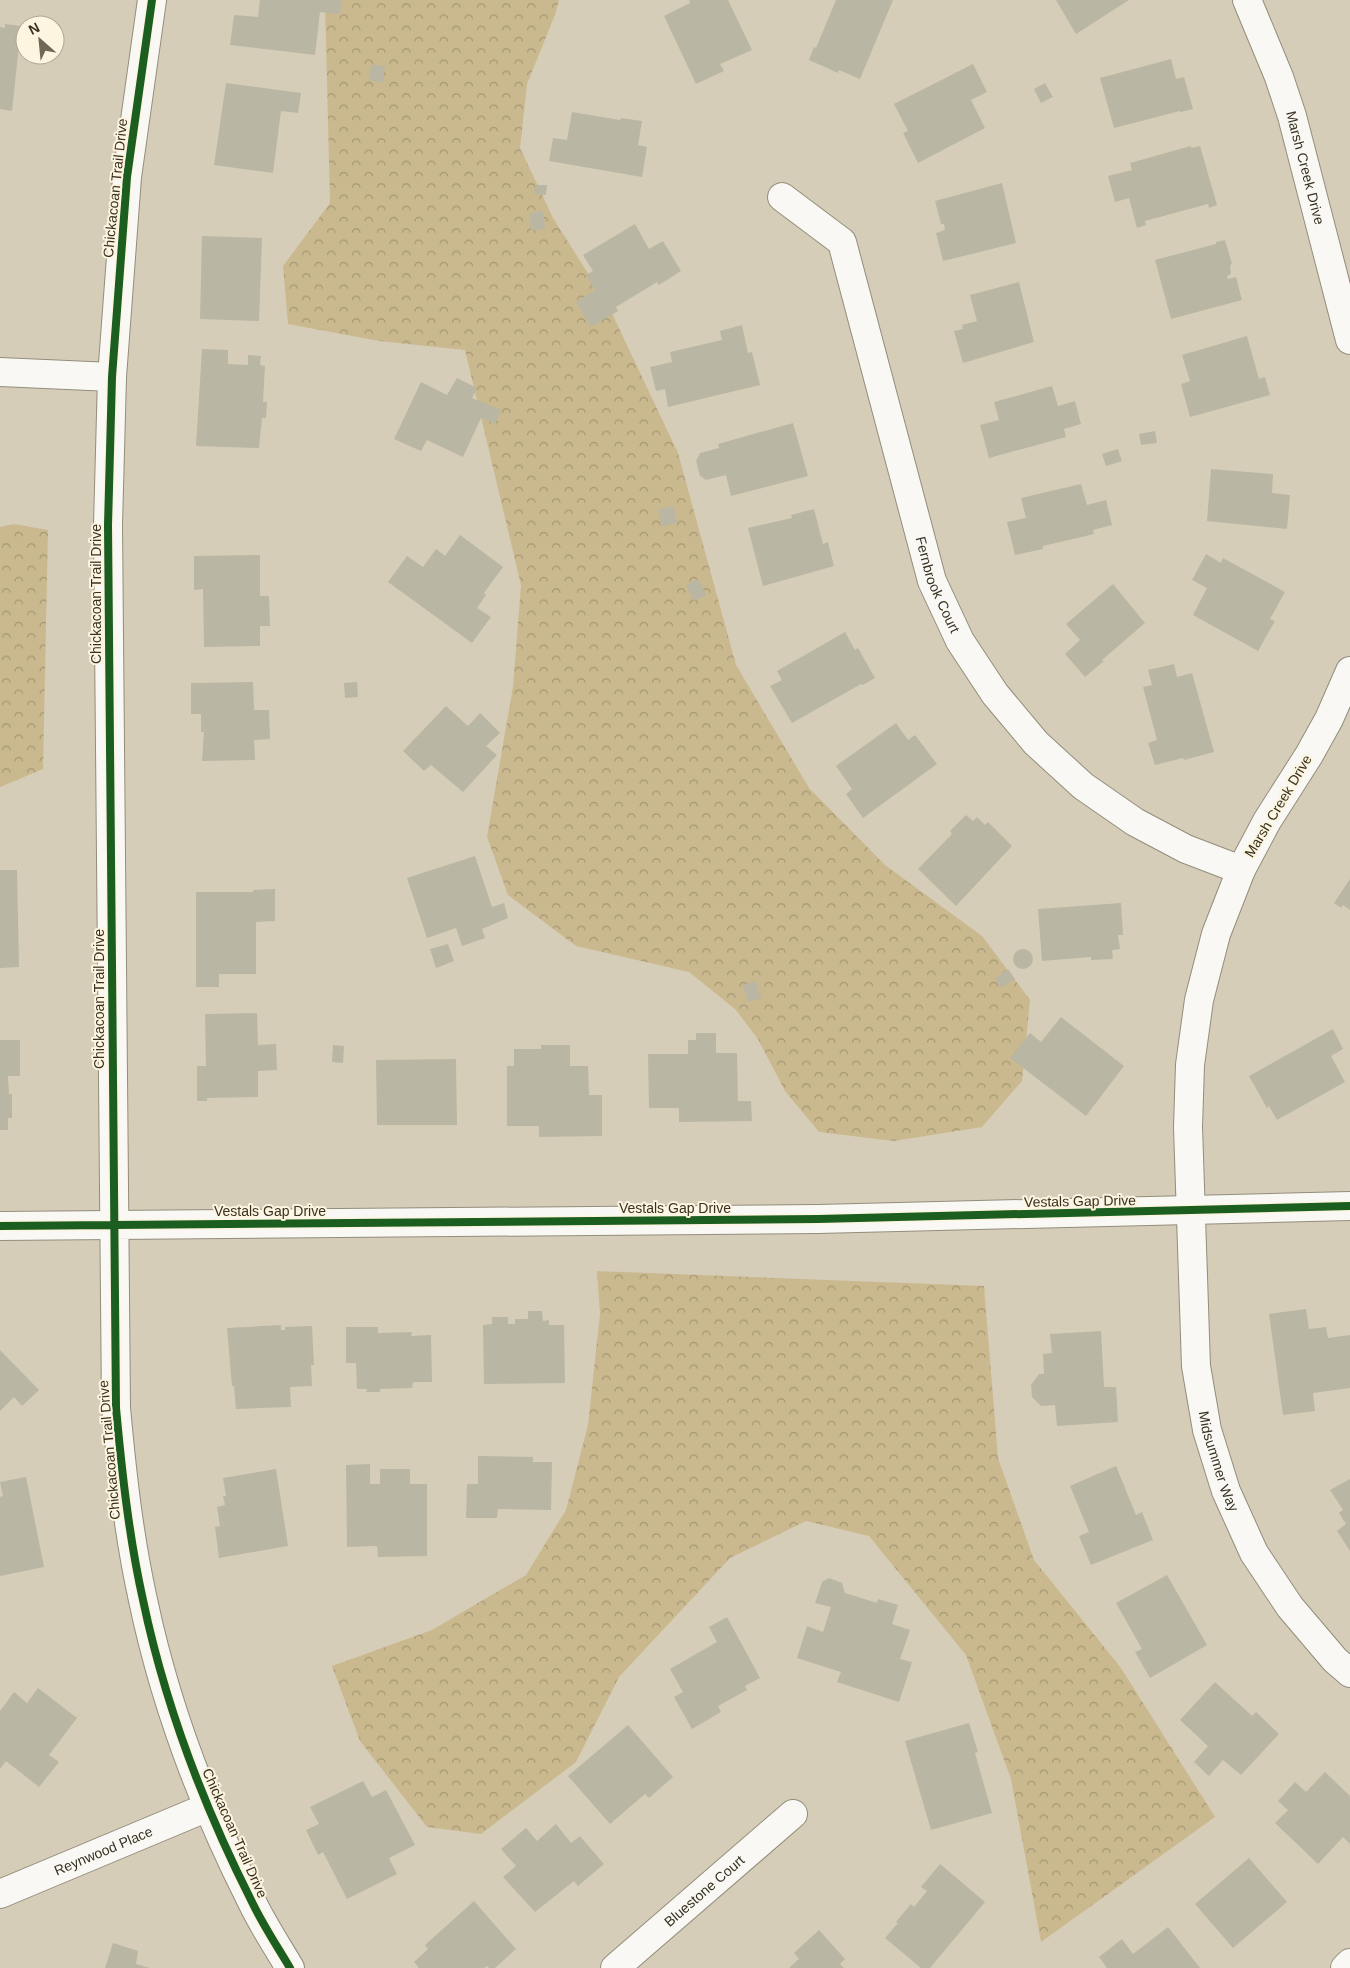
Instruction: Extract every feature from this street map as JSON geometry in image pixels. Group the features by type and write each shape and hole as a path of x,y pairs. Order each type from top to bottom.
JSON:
{"street":[{"name":"Chickacoan Trail Drive","path":"152,0 127,177 112,377 108,535 116,1408 127,1515 143,1600 170,1704 208,1807 252,1903 290,1968"},
{"name":"Marsh Creek Drive","path":"1247,0 1279,77 1292,116 1350,340"},
{"name":"Fernbrook Court","path":"782,197 842,242 932,581 960,641 995,694 1036,744 1090,791 1135,822 1186,849 1241,870"},
{"path":"0,372 112,377"},
{"name":"Marsh Creek Drive","path":"1191,1211 1188,1127 1190,1065 1199,1000 1216,934 1241,870 1267,821 1309,755 1329,719 1350,671"},
{"name":"Vestals Gap Drive","path":"0,1226 818,1219 1350,1206"},
{"name":"Midsummer Way","path":"1191,1211 1196,1366 1207,1430 1226,1491 1254,1553 1290,1607 1335,1660 1350,1673"},
{"name":"Reynwood Place","path":"0,1894 208,1807"},
{"name":"Bluestone Court","path":"615,1968 793,1814"},
{"path":"1344,1968 1350,1963"}],"green space":[{"path":"325,0 559,0 555,15 527,84 520,148 553,218 608,305 678,453 736,665 809,788 885,865 982,936 1030,1000 1022,1081 982,1127 894,1141 819,1132 785,1091 758,1039 735,1009 689,972 576,946 508,895 487,837 513,687 521,585 465,350 379,341 288,324 283,266 330,203"},
{"path":"14,524 48,530 43,769 0,787 0,527"},
{"path":"597,1271 984,1286 998,1458 1034,1560 1121,1668 1215,1817 1041,1942 1011,1779 966,1655 869,1536 806,1521 730,1558 619,1677 576,1762 481,1834 427,1827 360,1741 332,1666 432,1630 526,1575 566,1510 588,1425 600,1314"}],"building":[{"path":"260,0 342,0 340,14 320,12 315,55 230,45 234,15 258,17"},
{"path":"689,0 728,0 752,50 720,64 724,71 696,84 664,16 690,3"},
{"path":"836,0 893,0 860,79 839,70 838,73 809,60"},
{"path":"1056,0 1129,0 1076,34"},
{"path":"5,24 15,25 15,65 17,65 12,111 0,109 0,27 5,28"},
{"path":"1171,59 1176,79 1184,77 1193,109 1114,128 1100,78"},
{"path":"973,64 987,92 971,100 985,128 918,163 903,133 908,131 894,104"},
{"path":"371,65 385,66 383,82 369,81"},
{"path":"226,83 301,93 298,113 281,111 273,173 214,165"},
{"path":"1045,83 1053,97 1041,103 1034,89"},
{"path":"572,112 620,120 621,118 642,121 638,145 647,147 642,177 549,161 553,138 567,140"},
{"path":"1191,146 1191,148 1200,146 1217,205 1209,208 1208,204 1145,221 1146,225 1137,228 1129,198 1115,202 1108,176 1132,170 1130,163"},
{"path":"1002,183 1016,243 943,261 936,233 945,230 944,224 941,224 935,201"},
{"path":"535,185 547,185 546,195 534,194"},
{"path":"543,211 545,229 531,230 529,213"},
{"path":"635,224 649,249 663,241 681,271 659,285 657,282 616,307 618,311 591,327 576,302 595,290 586,275 593,271 583,255"},
{"path":"202,236 262,238 259,321 200,319"},
{"path":"1225,240 1232,264 1230,265 1231,274 1227,276 1228,279 1236,277 1242,300 1171,319 1155,260"},
{"path":"1019,282 1034,342 963,363 954,331 963,329 962,325 977,321 970,295"},
{"path":"742,325 748,353 752,352 760,385 668,407 665,389 656,391 650,367 672,362 670,352 722,340 720,331"},
{"path":"1247,336 1259,379 1265,377 1270,395 1190,417 1181,384 1190,381 1182,355"},
{"path":"202,349 228,350 228,364 248,365 248,355 261,356 260,365 265,366 263,402 267,402 266,418 262,418 259,448 196,446"},
{"path":"457,378 477,388 472,398 501,410 495,424 481,418 463,457 427,440 421,451 394,439 421,382 447,395"},
{"path":"1052,386 1058,406 1075,401 1081,424 1064,429 1066,437 989,458 980,425 999,420 994,402"},
{"path":"793,423 808,476 731,496 726,475 706,480 700,476 696,461 700,453 719,448 718,444"},
{"path":"1155,431 1157,443 1141,445 1139,434"},
{"path":"1118,449 1122,461 1106,466 1102,454"},
{"path":"1211,469 1273,474 1272,493 1290,495 1287,529 1207,521"},
{"path":"1081,484 1087,505 1106,500 1112,525 1093,530 1094,534 1043,546 1043,549 1015,555 1007,522 1026,518 1021,498"},
{"path":"673,506 677,522 662,527 658,510"},
{"path":"814,509 823,544 828,542 834,566 763,586 748,528 792,518 791,515"},
{"path":"460,535 503,567 484,593 486,595 477,608 491,617 472,643 388,582 407,556 423,567 436,549 445,556"},
{"path":"1206,554 1221,563 1223,558 1285,592 1270,619 1275,621 1258,651 1193,615 1207,588 1192,580"},
{"path":"260,555 260,596 269,596 270,626 260,626 260,646 204,647 203,589 194,590 194,556"},
{"path":"698,579 706,595 694,601 686,585"},
{"path":"1113,584 1145,623 1085,677 1065,654 1080,640 1066,624"},
{"path":"845,632 855,650 858,648 875,678 792,723 770,686 782,680 777,671"},
{"path":"1174,664 1177,677 1192,673 1214,752 1155,765 1148,743 1157,740 1143,687 1152,685 1148,670"},
{"path":"253,682 254,710 269,710 270,739 254,740 255,760 202,761 204,732 201,732 201,714 191,714 191,683"},
{"path":"357,682 358,697 345,698 344,683"},
{"path":"446,706 468,726 480,713 500,733 486,746 497,755 463,792 431,765 424,771 403,751"},
{"path":"896,723 908,740 915,735 937,764 863,818 846,794 852,789 836,766"},
{"path":"966,815 973,821 977,817 985,825 988,822 1012,846 956,906 918,869 952,834 950,831"},
{"path":"475,856 492,907 504,903 508,918 482,929 485,938 462,946 456,928 427,938 407,878"},
{"path":"0,870 17,870 19,967 0,968"},
{"path":"1350,879 1350,910 1343,905 1341,908 1334,903"},
{"path":"275,889 275,921 256,922 256,974 219,974 219,987 196,987 196,892 253,892 253,890"},
{"path":"1121,903 1123,935 1118,935 1120,949 1112,950 1113,959 1091,960 1091,957 1042,961 1038,909"},
{"path":"448,944 454,961 436,968 430,949"},
{"path":"1023,949 1030,952 1033,959 1030,966 1023,969 1016,966 1013,959 1016,952"},
{"path":"1008,969 1015,979 1001,988 995,978"},
{"path":"756,981 761,998 748,1002 743,985"},
{"path":"257,1013 258,1045 276,1044 277,1070 258,1071 258,1097 207,1098 207,1101 197,1101 197,1066 206,1066 205,1014"},
{"path":"1061,1017 1124,1066 1086,1116 1010,1058 1030,1033 1041,1042"},
{"path":"1333,1029 1343,1049 1331,1056 1345,1082 1277,1120 1269,1106 1267,1108 1249,1076"},
{"path":"696,1033 716,1033 716,1053 737,1053 738,1101 751,1101 752,1121 679,1122 679,1108 649,1108 648,1054 688,1054 688,1040 696,1040"},
{"path":"0,1040 20,1040 20,1076 8,1076 9,1094 12,1094 12,1118 8,1118 8,1130 0,1130"},
{"path":"333,1045 344,1046 343,1063 332,1062"},
{"path":"541,1045 570,1045 570,1066 588,1066 589,1095 602,1095 602,1136 539,1137 539,1126 507,1126 507,1066 514,1066 514,1049 541,1049"},
{"path":"456,1059 457,1125 377,1125 376,1060"},
{"path":"1306,1309 1309,1329 1326,1327 1328,1338 1350,1335 1350,1388 1313,1393 1315,1411 1283,1415 1269,1314"},
{"path":"528,1311 542,1311 543,1321 549,1320 549,1325 564,1325 565,1383 484,1384 483,1325 492,1324 492,1317 508,1317 508,1324 515,1324 515,1319 528,1319"},
{"path":"281,1325 281,1330 285,1330 285,1327 312,1326 314,1365 311,1365 312,1386 290,1387 291,1407 236,1409 227,1328"},
{"path":"346,1327 378,1327 378,1333 412,1332 411,1336 431,1335 432,1382 413,1382 412,1388 380,1389 380,1392 366,1392 367,1389 357,1389 356,1363 346,1363"},
{"path":"1101,1331 1104,1387 1116,1387 1118,1422 1057,1426 1055,1405 1041,1406 1032,1397 1031,1385 1039,1374 1044,1374 1043,1354 1052,1353 1050,1334"},
{"path":"0,1350 39,1390 22,1406 14,1397 0,1411"},
{"path":"478,1456 533,1457 533,1462 552,1462 551,1510 498,1509 497,1518 466,1518 467,1484 478,1484"},
{"path":"370,1464 370,1484 380,1484 380,1469 410,1469 410,1484 427,1484 427,1556 378,1557 377,1546 347,1547 346,1465"},
{"path":"1116,1466 1136,1515 1142,1512 1153,1540 1091,1565 1079,1536 1089,1532 1070,1486"},
{"path":"276,1469 288,1546 219,1558 215,1527 220,1526 217,1507 225,1505 223,1496 226,1496 223,1478"},
{"path":"26,1477 44,1567 0,1576 0,1497 3,1496 0,1482"},
{"path":"1350,1479 1350,1551 1337,1531 1346,1524 1339,1513 1343,1510 1330,1490"},
{"path":"1167,1575 1207,1645 1150,1678 1135,1652 1142,1649 1116,1603"},
{"path":"829,1578 842,1583 845,1593 877,1603 878,1599 898,1605 892,1624 910,1630 900,1659 912,1662 899,1702 837,1682 841,1672 797,1658 807,1626 823,1632 831,1607 815,1603 822,1582"},
{"path":"727,1617 760,1678 745,1686 747,1690 718,1706 721,1712 692,1729 674,1697 683,1692 670,1669 717,1642 709,1627"},
{"path":"1215,1682 1252,1716 1256,1712 1279,1734 1241,1775 1223,1760 1209,1776 1194,1762 1208,1746 1180,1720"},
{"path":"38,1688 77,1718 49,1755 59,1762 39,1787 6,1761 0,1769 0,1711 14,1692 27,1703"},
{"path":"969,1723 978,1752 975,1753 992,1813 931,1830 905,1741"},
{"path":"628,1725 673,1777 649,1798 645,1794 610,1824 568,1776"},
{"path":"1325,1772 1350,1796 1350,1844 1343,1837 1318,1864 1275,1823 1288,1810 1278,1801 1295,1782 1306,1792"},
{"path":"363,1781 372,1797 386,1790 415,1845 389,1858 397,1874 347,1899 323,1852 318,1855 306,1830 319,1824 310,1807"},
{"path":"556,1824 571,1843 580,1836 604,1864 578,1886 574,1881 535,1912 503,1877 516,1866 501,1849 526,1828 537,1841"},
{"path":"1249,1858 1287,1902 1233,1948 1195,1904"},
{"path":"940,1864 985,1902 930,1968 921,1968 885,1938 911,1904 914,1907 927,1891 921,1887"},
{"path":"474,1901 516,1949 495,1968 487,1966 484,1968 419,1968 414,1962 428,1949 425,1945"},
{"path":"1168,1927 1200,1968 1107,1968 1099,1957 1122,1939 1133,1954"},
{"path":"819,1930 845,1959 840,1964 844,1968 789,1968 799,1959 794,1953"},
{"path":"113,1943 138,1951 136,1964 150,1968 105,1968"}],"cycle path":[{"path":"152,0 127,177 112,377 108,525 116,1408 126,1505 138,1576 152,1639 174,1717 202,1792 234,1866 261,1919 290,1968"},
{"path":"0,1226 818,1219 1350,1206"}]}
